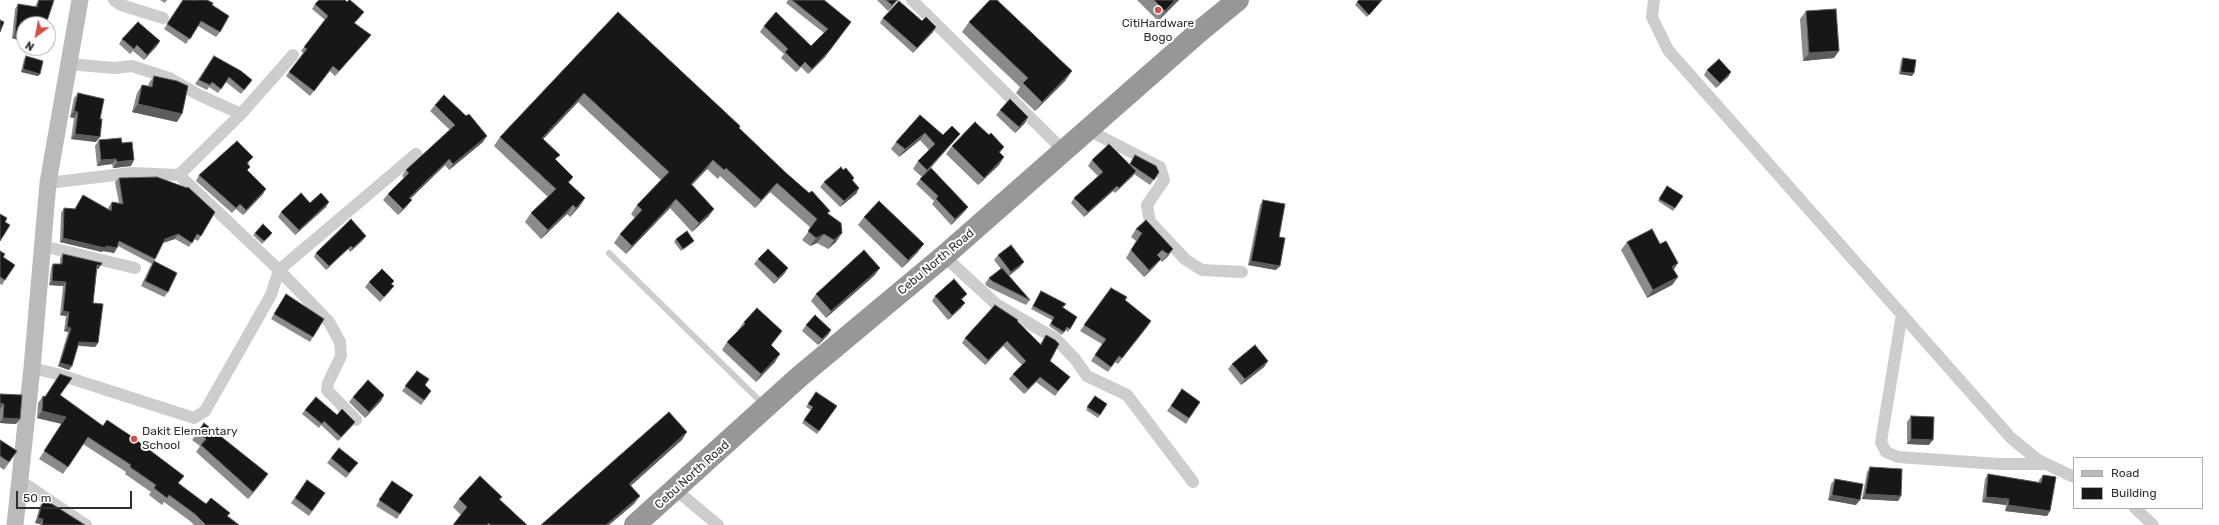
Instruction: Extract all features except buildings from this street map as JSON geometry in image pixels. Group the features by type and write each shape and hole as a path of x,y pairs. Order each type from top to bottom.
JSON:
{"highway":[{"name":"Cebu North Road","path":"635,525 676,490 799,376 944,256 1238,0"}],"main road":[{"path":"15,525 32,368 48,183 61,116 67,64 80,0"}],"street":[{"path":"114,0 121,5 163,18"},
{"path":"912,0 1064,151"},
{"path":"1654,0 1652,17 1668,50 2011,438 2045,464 2073,478"},
{"path":"178,175 241,114 293,55"},
{"path":"67,64 115,68 132,66 169,78 199,95 241,114"},
{"path":"1088,130 1160,167 1164,180 1147,205 1150,222 1186,260 1202,270 1242,272"},
{"path":"32,368 57,374 194,418 205,411 248,336 271,295 278,270 416,154"},
{"path":"48,183 131,173 178,175 208,201 329,322 340,342 341,356 328,383 327,390 356,420"},
{"path":"43,246 135,268"},
{"path":"944,256 996,304 1056,339 1075,359 1087,376 1127,394 1193,482"},
{"path":"1902,314 1881,442 1886,452 1891,456 1999,464 2045,464"},
{"path":"19,480 86,525"},
{"path":"676,490 718,525"},
{"path":"2136,509 2153,525"}],"lane":[{"path":"609,254 766,407"}],"place":[{"name":"CitiHardware Bogo","path":"1158,10"},
{"name":"Dakit Elementary School","path":"134,439"}]}
